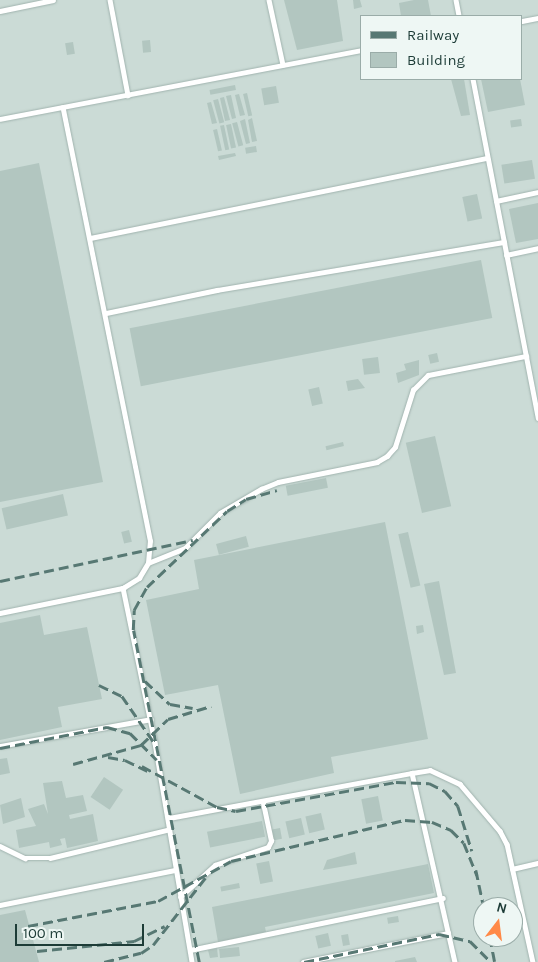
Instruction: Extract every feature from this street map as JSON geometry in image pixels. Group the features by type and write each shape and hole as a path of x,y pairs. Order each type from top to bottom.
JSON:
{"lane":[{"path":"0,11 53,0"},
{"path":"110,0 128,95"},
{"path":"269,0 283,65"},
{"path":"456,0 459,15"},
{"path":"523,21 538,18"},
{"path":"0,120 360,50"},
{"path":"473,80 538,418"},
{"path":"0,613 123,588 139,578 148,563 150,541 106,313 63,108"},
{"path":"90,238 487,158"},
{"path":"496,201 538,192"},
{"path":"106,313 217,290 504,242"},
{"path":"506,255 538,248"},
{"path":"148,563 185,548 220,514 261,489 377,462 387,456 395,447 413,390 428,375 526,356"},
{"path":"123,588 151,719 169,818 167,830 192,962"},
{"path":"0,746 151,719"},
{"path":"169,818 430,770 460,784 500,831 512,869 533,962"},
{"path":"412,774 443,898 448,933 455,962"},
{"path":"180,897 215,865 268,846 271,841 263,802"},
{"path":"0,846 25,858 50,858 167,830"},
{"path":"512,869 538,863"},
{"path":"0,905 175,870"},
{"path":"190,950 443,898"},
{"path":"303,962 448,933"}],"shaded area":[{"path":"0,0 538,0 538,962 0,962"}],"building":[{"path":"284,0 337,0 343,41 297,50"},
{"path":"353,0 360,0 362,7 354,9"},
{"path":"428,0 431,15 401,15 399,3"},
{"path":"150,40 151,52 143,53 142,41"},
{"path":"73,42 75,54 67,55 65,43"},
{"path":"451,80 464,80 470,115 461,116"},
{"path":"481,80 520,80 525,105 488,112"},
{"path":"235,85 236,90 210,95 209,90"},
{"path":"276,86 279,103 264,105 261,89"},
{"path":"247,93 252,115 248,116 243,94"},
{"path":"239,94 245,115 240,116 235,95"},
{"path":"231,95 236,118 232,119 226,96"},
{"path":"224,97 230,120 225,121 220,98"},
{"path":"218,99 224,122 219,123 213,100"},
{"path":"211,102 217,123 212,124 207,103"},
{"path":"252,118 257,141 252,142 248,120"},
{"path":"245,119 250,143 246,144 240,121"},
{"path":"521,119 522,126 511,127 510,121"},
{"path":"237,122 243,145 238,146 232,123"},
{"path":"231,124 236,147 231,149 226,125"},
{"path":"224,125 229,149 225,150 220,126"},
{"path":"217,129 222,150 218,151 213,130"},
{"path":"256,146 257,152 246,154 245,148"},
{"path":"235,153 236,156 219,160 218,156"},
{"path":"532,160 535,179 504,184 501,165"},
{"path":"39,163 103,482 0,502 0,171"},
{"path":"477,194 482,218 468,222 462,197"},
{"path":"538,203 538,239 516,243 509,209"},
{"path":"481,260 492,318 141,386 130,328"},
{"path":"437,353 439,362 430,364 428,355"},
{"path":"378,357 380,373 364,375 362,359"},
{"path":"419,360 419,375 398,383 396,373 406,370 404,364"},
{"path":"358,379 365,388 348,391 346,381"},
{"path":"319,387 323,404 312,406 308,389"},
{"path":"435,436 451,506 422,513 406,443"},
{"path":"343,442 344,446 327,450 326,446"},
{"path":"326,478 328,488 288,496 286,486"},
{"path":"63,494 68,515 7,530 2,508"},
{"path":"385,522 428,739 331,757 334,773 240,794 218,685 165,695 146,600 199,589 194,560"},
{"path":"129,530 132,542 124,544 121,532"},
{"path":"408,532 420,586 411,588 398,534"},
{"path":"246,536 249,547 219,555 216,544"},
{"path":"439,581 456,673 444,675 424,584"},
{"path":"40,615 44,635 87,627 102,699 58,707 62,727 0,740 0,623"},
{"path":"423,625 424,632 417,634 416,626"},
{"path":"7,758 10,773 0,775 0,759"},
{"path":"104,777 123,790 110,810 91,797"},
{"path":"62,781 66,798 83,795 87,811 69,815 70,819 93,814 98,841 67,848 65,838 60,839 62,845 50,848 49,842 19,848 16,830 36,826 28,809 44,804 48,814 43,783"},
{"path":"378,796 383,821 366,824 361,799"},
{"path":"21,798 25,817 3,824 0,805"},
{"path":"321,813 325,830 309,833 305,817"},
{"path":"301,818 305,835 289,838 285,822"},
{"path":"262,821 265,837 210,847 207,832"},
{"path":"280,828 282,839 274,840 272,829"},
{"path":"355,852 357,864 323,870 327,860"},
{"path":"269,861 273,882 260,884 256,863"},
{"path":"428,864 434,893 265,927 266,932 218,942 212,907"},
{"path":"239,883 240,888 221,892 220,887"},
{"path":"25,910 39,962 0,962 0,915"},
{"path":"398,916 399,922 388,924 387,918"},
{"path":"328,933 331,946 318,949 315,936"},
{"path":"348,934 350,945 343,946 341,935"},
{"path":"239,947 240,956 220,958 219,949"},
{"path":"217,948 218,957 210,958 208,950"},
{"path":"415,957 417,962 395,962 395,961"}],"railway":[{"path":"199,962 133,630 134,610 147,587 227,511 246,499 277,490"},
{"path":"0,581 193,540"},
{"path":"145,681 170,704 193,708"},
{"path":"99,685 122,696 153,741"},
{"path":"73,764 141,745 168,719 211,706"},
{"path":"0,748 107,727 130,733 157,760"},
{"path":"108,757 125,760 148,771"},
{"path":"142,766 217,807 236,811 396,782 429,783 445,791 458,806 472,851"},
{"path":"28,926 158,901 231,861 405,820 432,822 451,830 464,843 477,875"},
{"path":"476,870 482,897"},
{"path":"104,962 141,953 153,945 205,878"},
{"path":"37,951 134,941 165,926"},
{"path":"304,962 439,934 470,941 491,962"},
{"path":"492,947 495,962"}]}
